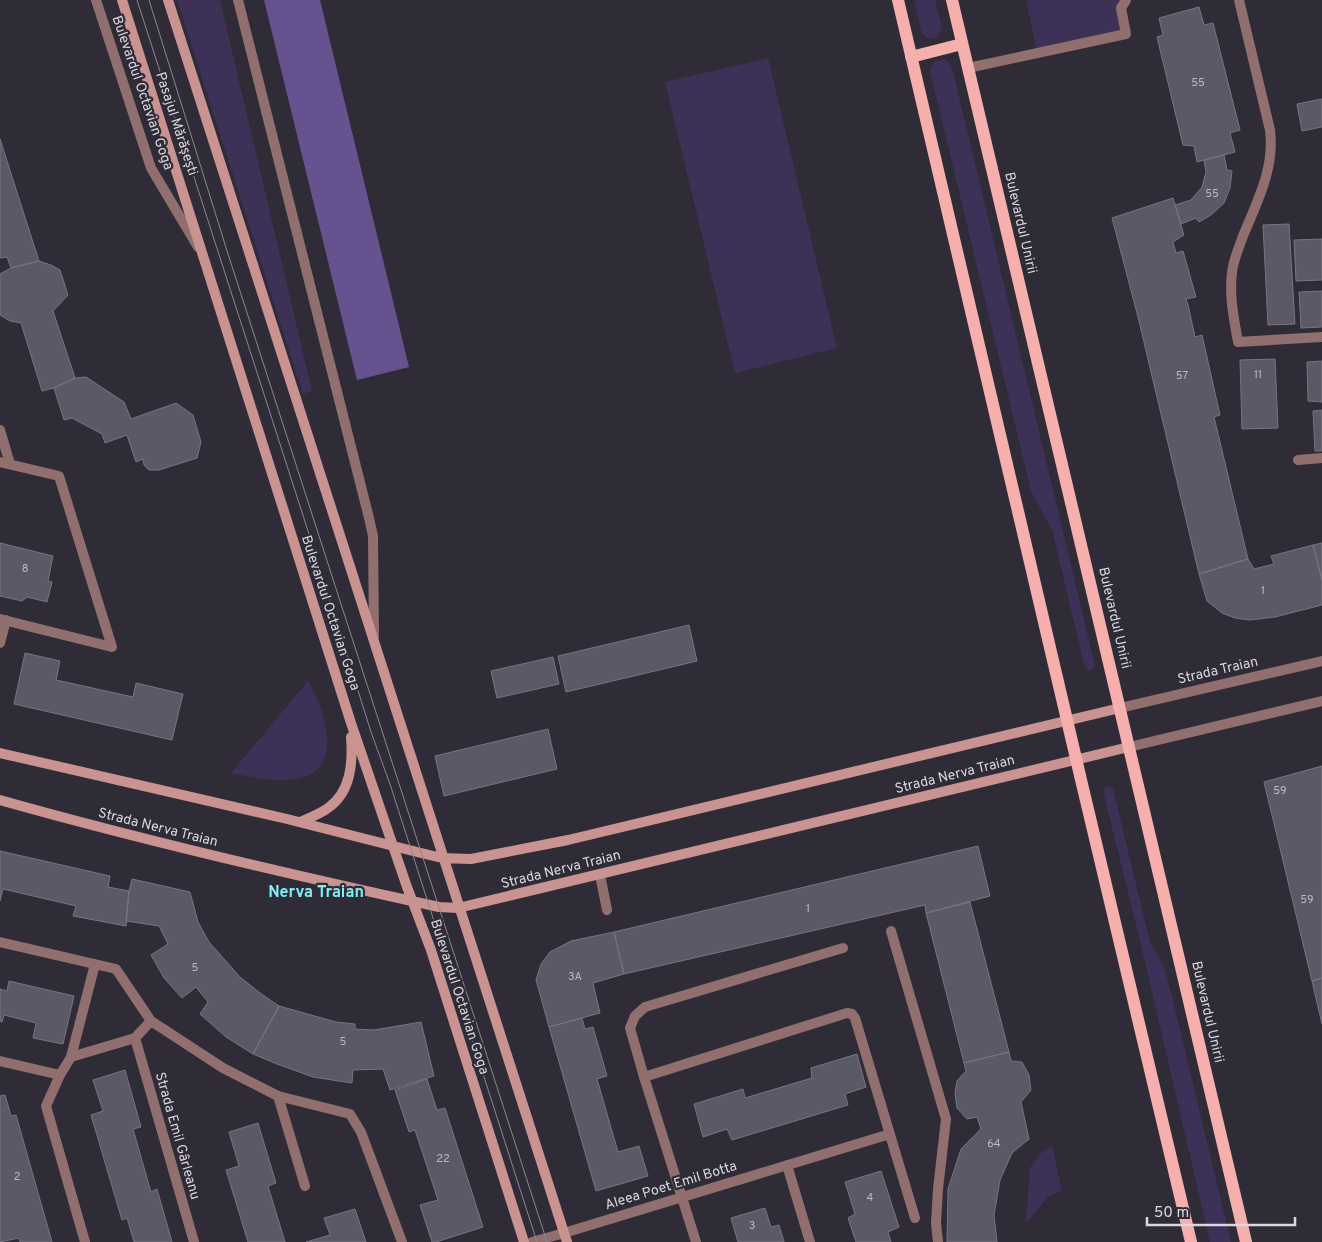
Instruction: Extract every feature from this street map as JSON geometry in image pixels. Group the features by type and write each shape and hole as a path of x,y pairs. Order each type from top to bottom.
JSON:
{"main road":[{"name":"Pasajul Mărășești","path":"122,0 204,257"},
{"name":"Bulevardul Octavian Goga","path":"168,0 565,1238"},
{"path":"898,0 1191,1242"},
{"name":"Bulevardul Unirii","path":"952,0 1246,1242"},
{"path":"911,57 962,44"},
{"name":"Bulevardul Octavian Goga","path":"204,257 351,724 412,901 431,950 524,1242"},
{"name":"Strada Nerva Traian","path":"0,753 300,822 442,858 471,859 568,840 1120,708"},
{"path":"300,822 327,809 337,800 346,786 351,770 351,724"},
{"name":"Strada Nerva Traian","path":"0,800 97,827 284,872 439,907 458,908 1129,747"}],"street":[{"name":"Bulevardul Octavian Goga","path":"96,0 151,168 204,257"},
{"name":"Bulevardul Octavian Goga","path":"238,0 370,518 373,536 374,642"},
{"path":"968,68 1126,34 1121,8 1126,0"},
{"path":"1240,0 1272,144 1269,170 1236,255 1232,272 1231,299 1238,342 1322,337"},
{"path":"0,430 5,463 59,476 112,647 3,620 0,643"},
{"path":"1298,460 1322,458"},
{"name":"Strada Traian","path":"1120,708 1322,661"},
{"path":"1129,747 1322,701"},
{"path":"600,875 607,910"},
{"path":"891,931 946,1119 938,1189 936,1223 938,1242"},
{"path":"0,942 116,969 151,1021 223,1068 278,1096 350,1114 361,1132 402,1242"},
{"path":"696,1242 630,1028 635,1016 645,1007 842,948"},
{"path":"85,1242 46,1106 71,1056 95,964"},
{"path":"644,1077 847,1013 852,1014 855,1018 915,1218"},
{"path":"71,1056 134,1038 151,1021"},
{"name":"Strada Emil Gârleanu","path":"134,1038 194,1242"},
{"path":"0,1061 60,1075"},
{"path":"278,1096 305,1186"},
{"name":"Aleea Poet Emil Botta","path":"532,1242 565,1238 682,1197 890,1134"},
{"path":"787,1165 810,1242"}],"shaded area":[{"path":"177,0 220,0 312,391 303,394"},
{"path":"264,0 320,0 409,367 357,380"},
{"path":"914,0 935,0 942,28 938,37 930,39 922,34"},
{"path":"1026,0 1126,0 1126,34 1037,53"},
{"path":"768,58 837,348 735,373 665,82"},
{"path":"945,59 952,67 1095,666 1089,670 1085,668 1052,530 1031,491 930,71 934,62"},
{"path":"308,681 326,726 327,742 325,756 319,768 307,776 288,780 267,779 231,773"},
{"path":"1108,786 1113,789 1150,942 1163,965 1169,984 1231,1242 1210,1242 1143,953 1103,791"},
{"path":"1052,1145 1062,1191 1049,1196 1026,1223 1030,1168 1041,1153"}],"building":[{"path":"1199,7 1204,25 1213,23 1240,130 1230,133 1235,152 1197,162 1194,146 1183,145 1157,37 1163,35 1159,18"},
{"path":"1322,99 1322,127 1302,131 1297,104"},
{"path":"0,139 39,261 11,268 7,257 0,258"},
{"path":"1224,155 1227,170 1232,171 1230,188 1224,203 1211,215 1199,222 1196,218 1181,224 1175,205 1191,200 1202,187 1206,172 1204,160"},
{"path":"1173,198 1184,235 1173,242 1176,253 1183,251 1196,297 1186,299 1195,337 1202,335 1220,415 1214,417 1248,559 1199,574 1138,317 1112,218"},
{"path":"1289,224 1295,324 1268,325 1263,225"},
{"path":"1322,239 1322,280 1296,281 1294,240"},
{"path":"39,261 60,270 68,295 53,311 75,378 54,388 42,391 21,323 10,321 0,315 0,274 11,268"},
{"path":"1322,291 1322,327 1301,328 1299,292"},
{"path":"1275,359 1278,428 1242,429 1240,360"},
{"path":"1322,361 1322,402 1308,401 1307,362"},
{"path":"86,377 124,402 131,419 176,403 193,415 201,442 197,458 159,470 149,470 144,465 143,459 136,462 127,435 105,443 102,434 72,418 64,420 54,388 75,378"},
{"path":"1322,410 1322,451 1315,451 1313,411"},
{"path":"0,543 53,556 48,581 52,582 47,602 27,597 22,601 0,596"},
{"path":"1322,543 1322,580 1313,545"},
{"path":"1313,545 1322,580 1322,605 1275,617 1250,620 1235,618 1222,613 1207,601 1199,574 1248,559 1254,569 1274,564 1271,556"},
{"path":"689,625 697,661 566,692 558,656"},
{"path":"25,653 60,661 56,680 133,697 136,683 183,694 172,740 14,704"},
{"path":"553,657 559,684 497,698 491,671"},
{"path":"548,729 557,769 444,796 435,756"},
{"path":"1322,766 1322,978 1312,981 1264,782"},
{"path":"978,846 990,896 926,913 925,905 624,974 614,932"},
{"path":"0,851 110,876 108,887 129,891 126,926 73,916 76,906 3,889 0,901"},
{"path":"132,879 190,892 198,922 209,942 240,977 279,1006 253,1054 226,1037 200,1014 208,1002 196,987 182,998 164,978 151,955 168,944 159,926 126,921"},
{"path":"970,902 1009,1052 964,1063 926,913"},
{"path":"614,932 624,974 593,983 600,1013 549,1027 536,980 541,964 550,952 571,941"},
{"path":"1322,978 1322,1024 1312,981"},
{"path":"9,981 74,996 63,1044 33,1038 36,1023 4,1015 2,1022 0,1021 0,989 7,991"},
{"path":"279,1006 336,1022 355,1024 355,1029 374,1030 421,1022 434,1076 390,1090 383,1069 353,1070 352,1083 313,1077 253,1054"},
{"path":"582,1018 585,1029 593,1027 607,1076 597,1079 618,1152 639,1146 648,1176 596,1191 549,1027"},
{"path":"1009,1052 1011,1061 1022,1062 1029,1075 1031,1090 1021,1102 1029,1139 1012,1153 1000,1180 994,1215 997,1242 947,1242 948,1189 961,1149 981,1129 977,1117 967,1119 957,1108 955,1093 957,1081 966,1071 964,1063"},
{"path":"857,1054 866,1087 845,1094 848,1105 732,1140 727,1129 703,1137 694,1104 743,1089 745,1098 812,1078 811,1068"},
{"path":"125,1070 141,1127 133,1129 151,1192 157,1189 172,1242 134,1242 127,1218 122,1220 91,1115 103,1111 93,1080"},
{"path":"427,1079 437,1110 445,1108 483,1227 436,1242 432,1242 420,1205 438,1200 415,1130 409,1132 395,1090"},
{"path":"5,1095 11,1116 16,1115 52,1242 20,1242 19,1238 0,1242 0,1096"},
{"path":"258,1123 276,1183 268,1186 285,1242 248,1242 226,1170 239,1166 229,1132"},
{"path":"881,1171 899,1227 888,1232 891,1242 856,1242 848,1218 855,1214 845,1182"},
{"path":"765,1208 771,1227 779,1225 784,1242 738,1242 731,1218"},
{"path":"355,1209 366,1242 306,1242 330,1235 324,1218"}],"tram line":[{"path":"137,0 371,732 390,784 537,1242"},
{"path":"149,0 228,254 547,1242"}],"district":[{"name":"Nerva Traian","path":"316,893"}]}
